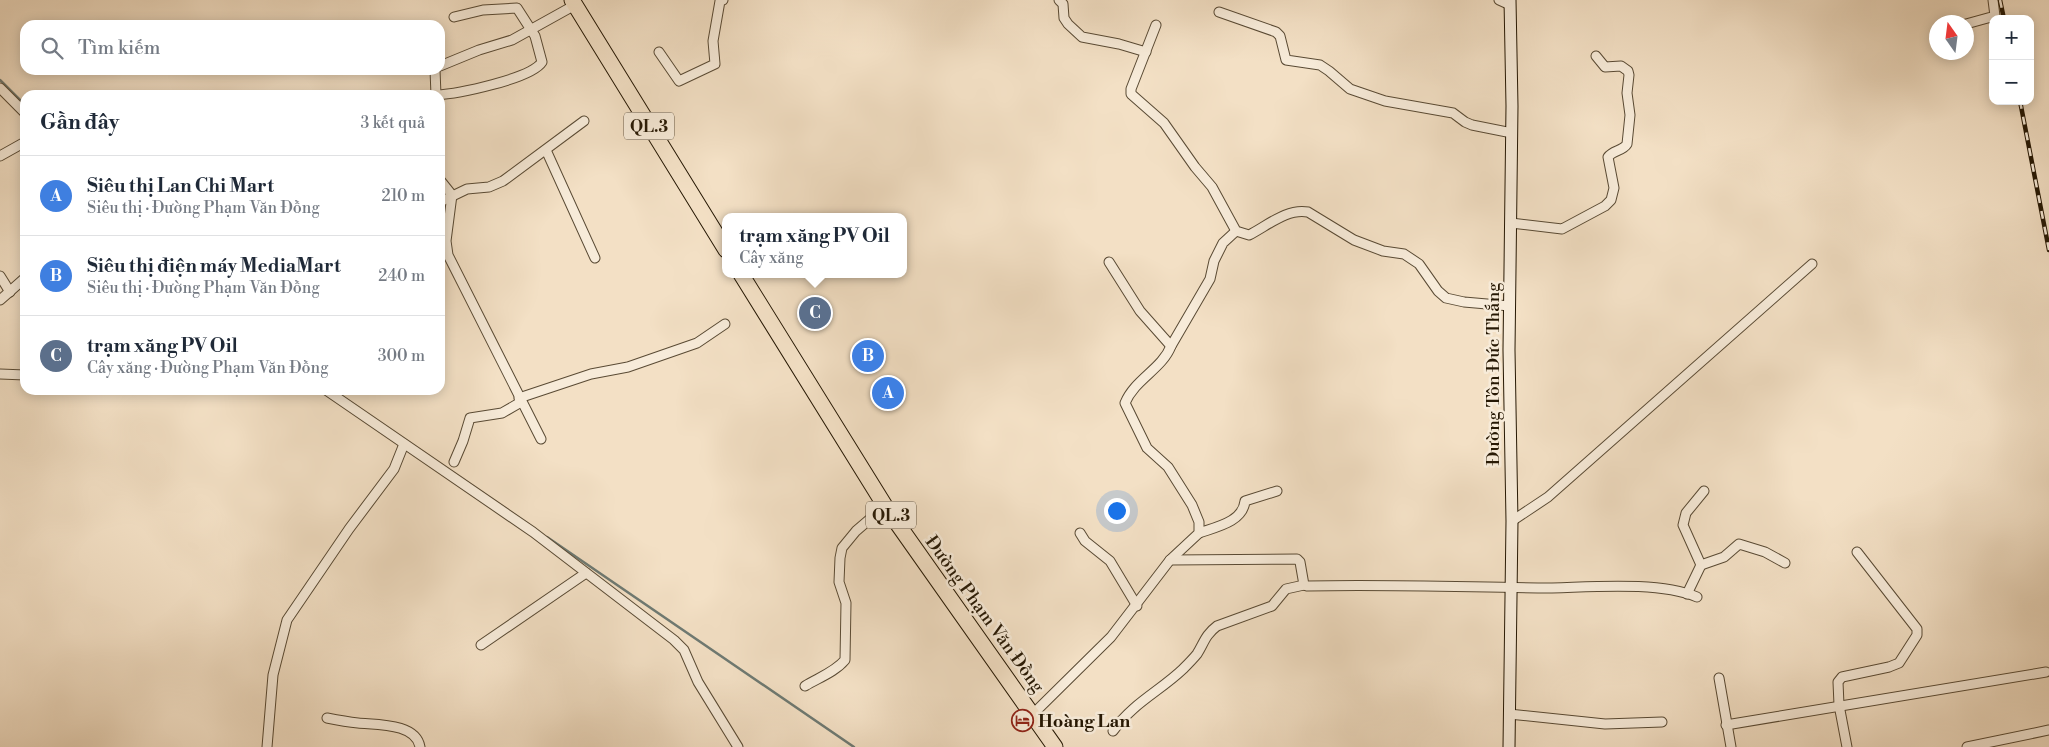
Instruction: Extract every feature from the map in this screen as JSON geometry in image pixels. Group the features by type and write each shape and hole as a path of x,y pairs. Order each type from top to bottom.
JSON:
{"highway":[{"name":"QL.3","path":"574,2 722,243"},
{"name":"Đường Phạm Văn Đồng","path":"743,278 885,506 1055,747"}],"main road":[{"name":"Đường Tôn Đức Thắng","path":"1509,747 1512,521 1510,2"}],"street":[{"path":"659,52 679,80 715,64 713,41 720,1 723,0"},
{"path":"1059,0 1063,4 1064,18 1082,37 1119,44 1146,52"},
{"path":"1499,0 1510,2"},
{"path":"1974,22 1995,16 1993,0"},
{"path":"445,64 479,50 512,40 574,2"},
{"path":"445,94 472,90 506,80 540,65 542,62 535,36 517,8 483,10 454,17"},
{"path":"1219,12 1276,32 1280,36 1286,60 1320,65 1350,89 1394,104 1453,113 1472,125 1512,133"},
{"path":"1156,25 1130,94 1164,123 1195,167 1212,187 1236,231 1249,235 1290,213 1308,212 1354,240 1383,251 1404,254 1419,264 1438,292 1446,298 1510,306"},
{"path":"1511,223 1562,229 1605,206 1610,200 1614,188 1608,157 1627,144 1630,115 1627,93 1629,75 1628,71 1621,66 1605,67 1596,56"},
{"path":"434,75 436,90"},
{"path":"0,88 20,108"},
{"path":"445,199 467,189 496,185 584,121"},
{"path":"0,156 20,145"},
{"path":"546,150 595,258"},
{"path":"445,186 452,195 446,249 541,439"},
{"path":"1199,532 1199,522 1192,505 1168,467 1147,448 1129,414 1125,402 1129,394 1167,357 1171,346 1210,279 1214,261 1223,243 1236,231"},
{"path":"1109,262 1140,311 1171,346"},
{"path":"1512,521 1548,497 1812,264"},
{"path":"0,276 10,292"},
{"path":"0,300 20,283"},
{"path":"454,462 470,418 502,413 520,400 591,374 628,367 697,343 725,324"},
{"path":"0,374 20,375"},
{"path":"333,395 533,532 680,644 698,682 738,747"},
{"path":"266,747 273,675 287,620 349,529 394,469 404,444"},
{"path":"1033,714 1102,647 1137,606 1170,560 1199,532 1220,526 1240,514 1243,511 1245,501 1277,491"},
{"path":"1688,594 1700,565 1683,525 1686,513 1704,491"},
{"path":"805,686 820,676 833,671 845,660 846,603 839,582 842,548 856,531 885,506"},
{"path":"1080,533 1085,541 1110,560 1137,606"},
{"path":"1700,565 1724,557 1739,544 1765,552 1785,563"},
{"path":"1847,747 1839,705 1838,682 1842,677 1899,663 1917,635 1917,629 1912,621 1857,552"},
{"path":"1170,560 1298,559 1304,585"},
{"path":"481,645 586,573"},
{"path":"1113,731 1136,704 1156,692 1183,669 1197,654 1200,644 1211,630 1217,626 1272,606 1286,589 1304,585 1363,584 1448,588 1639,587 1688,594 1696,597"},
{"path":"1726,725 2046,672"},
{"path":"1719,678 1731,747"},
{"path":"1509,714 1605,724 1662,722"},
{"path":"327,718 403,729 415,736 420,747"},
{"path":"1967,747 2001,744 2049,730"}],"waterway":[{"path":"0,80 20,100"},
{"path":"547,537 854,747"}],"railway":[{"path":"2000,0 2003,15"},
{"path":"2021,105 2049,250"}],"place":[{"name":"trạm xăng PV Oil","path":"815,313"},
{"name":"Siêu thị điện máy MediaMart","path":"868,356"},
{"name":"Siêu thị Lan Chi Mart","path":"888,393"},
{"name":"Hoàng Lan","path":"1022,721"}]}
